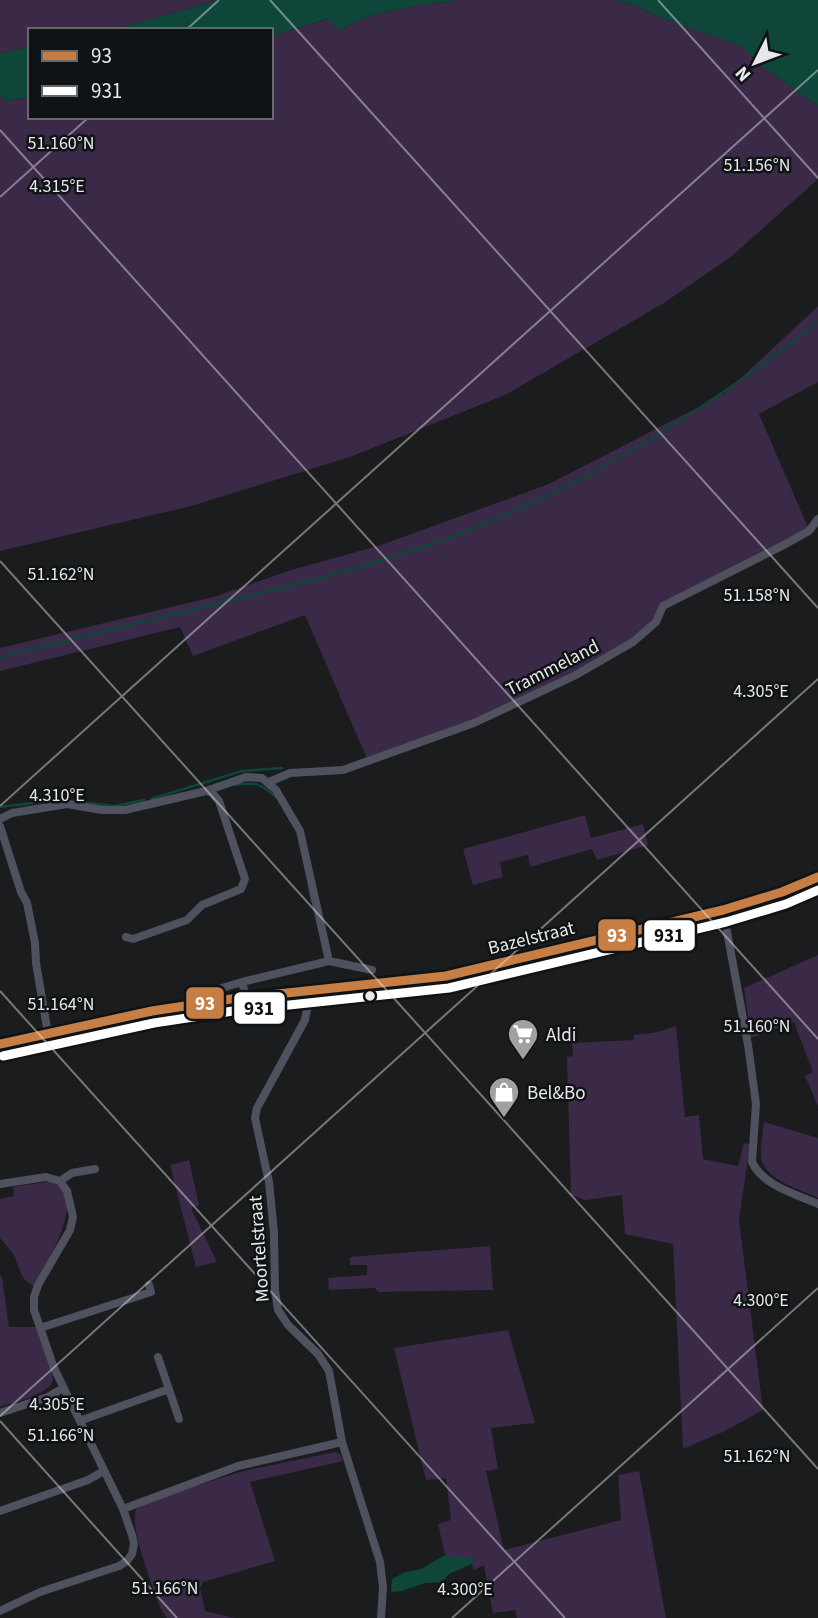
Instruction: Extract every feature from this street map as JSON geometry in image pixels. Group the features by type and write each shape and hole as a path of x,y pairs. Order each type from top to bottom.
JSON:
{"main road":[{"name":"Bazelstraat","path":"0,1044 152,1011 446,976 723,910 782,892 818,877"}],"street":[{"name":"Trammeland","path":"0,819 12,813 67,804 102,810 125,810 206,791 246,777 262,778 269,782 283,774 328,773 474,723 574,676 633,642 656,622 663,606 790,541 809,530 818,519"},
{"path":"269,782 300,831 329,961"},
{"path":"126,937 133,939 187,920 202,905 237,892 244,885 245,879 219,801 206,791"},
{"path":"0,826 27,903 36,943 36,963 48,1034"},
{"path":"723,910 748,1045 755,1104 752,1162 756,1171 769,1181 818,1204"},
{"path":"215,990 329,961 372,970"},
{"path":"242,982 246,998"},
{"name":"Moortelstraat","path":"304,992 307,1009 305,1020 257,1108 255,1118 271,1201 275,1290 278,1310 288,1325 318,1354 329,1371 342,1443 380,1562 383,1587 381,1618"},
{"path":"60,1181 72,1173 95,1170"},
{"path":"0,1184 46,1177 60,1181 68,1191 74,1217 70,1230 38,1285 34,1310 63,1388 82,1420 123,1509 134,1544 127,1561 111,1569 40,1592 0,1611"},
{"path":"40,1328 153,1289"},
{"path":"158,1357 179,1419"},
{"path":"0,1413 63,1388"},
{"path":"82,1420 169,1390"},
{"path":"123,1509 238,1466 342,1443"},
{"path":"0,1511 88,1480 104,1471"}],"shaded area":[{"path":"0,0 219,0 118,28 28,28 28,47 0,53"},
{"path":"219,0 458,0 383,13 340,30 328,19 273,35 273,28 118,28"},
{"path":"458,0 614,0 634,5 661,18 741,46 761,65 818,106 818,179 732,256 664,303 505,395 350,457 191,506 0,551 0,96 7,101 28,97 28,119 273,119 273,35 329,19 340,30 368,17"},
{"path":"614,0 818,0 818,106 761,65 741,46 661,18 634,5"},
{"path":"28,47 28,97 7,101 0,96 0,53"},
{"path":"818,306 818,382 759,414 811,534 665,607 658,624 492,719 367,759 305,615 193,656 180,627 0,671 0,648 217,596 288,571 381,545 549,484 724,394"},
{"path":"585,815 591,838 643,824 648,845 597,860 592,849 530,867 528,855 500,862 503,877 473,885 463,849"},
{"path":"818,955 818,1106 805,1076 813,1072 794,1022 751,1038 744,988"},
{"path":"676,1026 685,1117 699,1115 703,1159 738,1166 744,1143 750,1144 739,1220 763,1410 725,1431 683,1449 673,1244 625,1234 622,1195 585,1200 571,1195 567,1057 573,1056 572,1043 633,1040 634,1035"},
{"path":"764,1122 818,1138 818,1198 784,1183 763,1164 761,1143"},
{"path":"189,1160 199,1205 191,1208 217,1262 196,1267 170,1165"},
{"path":"52,1181 63,1189 67,1201 66,1216 54,1248 33,1286 23,1278 14,1255 0,1238 0,1199 14,1196 13,1187"},
{"path":"490,1246 493,1290 329,1290 328,1278 367,1275 367,1265 350,1265 350,1257"},
{"path":"0,1275 9,1327 36,1327 53,1380 46,1390 39,1394 0,1407"},
{"path":"508,1330 535,1423 491,1428 498,1469 486,1471 504,1550 621,1520 618,1475 639,1471 666,1618 517,1618 515,1610 493,1613 484,1565 474,1570 473,1563 445,1555 438,1524 451,1520 446,1478 426,1480 394,1348"},
{"path":"335,1452 340,1454 343,1461 250,1482 275,1561 203,1582 200,1588 205,1611 235,1618 167,1618 161,1609 138,1542 135,1516 137,1508 243,1471"},
{"path":"445,1555 472,1557 474,1563 449,1574 442,1582 425,1583 391,1592 392,1579 405,1572 421,1569"}],"waterway":[{"path":"0,657 326,576 408,552 487,523 538,500 636,448 729,388 818,322"},
{"path":"151,799 242,771 282,768"},
{"path":"233,785 256,784 276,797"},
{"path":"58,800 115,806 144,800"},
{"path":"0,807 50,801"},
{"path":"309,888 312,902"}],"transit line":[{"name":"93","path":"0,1044 152,1011 231,999 446,976 723,910 782,892 818,877"},
{"name":"931","path":"3,1056 154,1023 233,1011 449,988 726,922 786,904 818,890"}],"place":[{"name":"Aldi","path":"523,1061"},
{"name":"Bel&Bo","path":"504,1119"}]}
